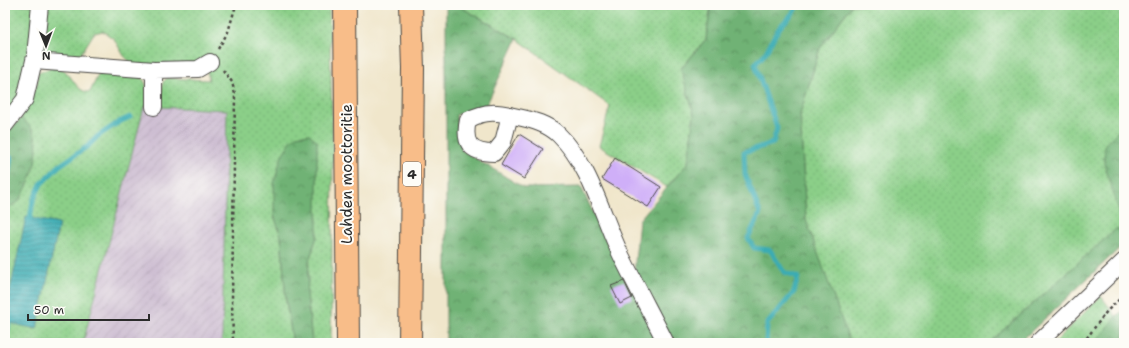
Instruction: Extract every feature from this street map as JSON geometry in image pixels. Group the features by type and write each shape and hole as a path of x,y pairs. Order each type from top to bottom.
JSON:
{"highway":[{"name":"Lahden moottoritie","path":"345,5 348,343"},
{"name":"4","path":"410,343 413,69 411,5"}],"street":[{"path":"5,125 25,99 34,61 40,5"},
{"path":"34,61 154,70 198,69 210,62"},
{"path":"154,70 154,107"},
{"path":"510,115 537,121 558,134 579,160 620,253 666,343"},
{"path":"1038,343 1124,261"}],"path":[{"path":"233,343 232,299 235,94 232,82 220,66 210,62 228,32 236,5"},
{"path":"1083,343 1107,311 1124,296"}],"shaded area":[{"path":"144,107 227,109 222,343 83,343"}],"green space":[{"path":"5,5 34,5 29,56 20,96 5,115"},
{"path":"46,5 329,5 333,155 331,343 312,343 307,294 309,261 317,236 309,134 296,136 291,141 274,215 281,236 286,301 293,343 222,343 227,110 160,107 163,82 167,78 209,80 205,62 134,66 124,56 114,39 103,31 94,33 81,54 76,59 48,56 43,53 42,45"},
{"path":"446,5 457,5 517,39 487,104 456,115 462,150 524,188 581,187 632,294 639,220 688,163 694,114 681,69 706,39 711,5 852,5 820,48 800,114 806,220 850,343 446,343"},
{"path":"457,5 711,5 706,39 681,69 694,114 688,163 667,187 599,146 610,106 517,39"},
{"path":"852,5 1124,5 1124,125 1105,144 1121,218 1124,220 1124,233 1117,229 989,343 850,343 847,340 806,220 800,114 820,48"},
{"path":"50,68 60,68 68,74 77,86 90,92 99,73 141,77 144,80 146,87 147,107 144,107 83,343 5,343 5,207 8,208 33,131 21,118 37,84 38,73"},
{"path":"21,118 33,131 36,139 36,157 32,175 24,192 18,202 8,208 5,207 5,135"},
{"path":"1124,125 1124,220 1121,218 1104,163 1105,144"},
{"path":"309,134 317,141 317,236 309,261 307,294 312,343 293,343 286,301 281,236 274,215 274,183 282,155 291,141 296,136"},
{"path":"1117,228 1124,233 1124,244 1019,343 989,343"},
{"path":"1101,296 1116,316 1095,343 1054,343"},
{"path":"1124,310 1124,343 1095,343 1116,316"}],"water":[{"path":"26,217 59,224 37,329 5,322 5,313"}],"building":[{"path":"519,134 543,149 524,179 501,165"},
{"path":"615,158 661,187 648,207 602,179"},
{"path":"624,281 632,298 620,304 611,286"}],"waterway":[{"path":"766,343 767,324 794,292 798,277 784,272 770,250 754,248 748,238 760,213 745,174 744,152 773,143 777,128 755,64 764,55 780,27 796,9 797,5"},
{"path":"29,224 33,201 41,184 59,166 88,146 98,136 119,122 130,117"},
{"path":"5,192 11,157"},
{"path":"5,343 10,317"}]}
